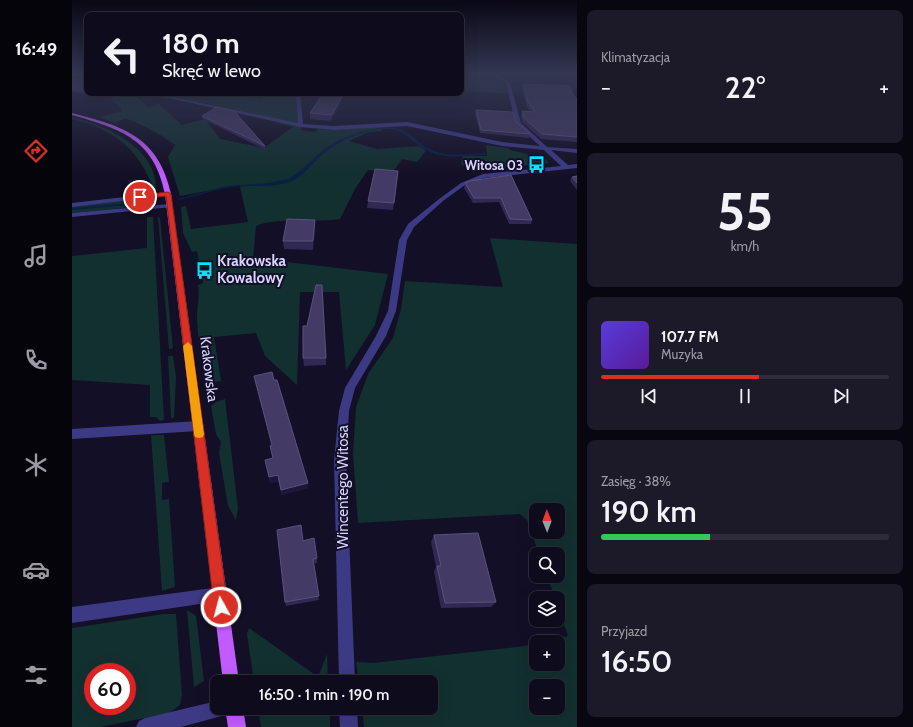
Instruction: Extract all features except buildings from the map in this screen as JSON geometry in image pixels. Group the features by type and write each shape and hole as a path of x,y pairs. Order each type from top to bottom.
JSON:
{"main road":[{"name":"Krakowska","path":"72,114 112,127 142,144 158,162 168,194 230,675"},
{"path":"235,715 236,727"}],"street":[{"path":"221,108 300,125 334,128 408,124 502,144 577,151"},
{"path":"300,108 300,125"},
{"path":"513,108 517,121 527,133 566,167"},
{"name":"Wincentego Witosa","path":"347,675 340,460 344,411 350,388 381,336 392,311 403,240 411,226 441,200 463,184 483,176 577,166"},
{"path":"72,205 168,194"},
{"path":"72,214 170,206"},
{"path":"72,434 198,426"},
{"path":"72,615 220,594"},
{"path":"145,727 210,711"},
{"path":"348,715 349,727"}],"green space":[{"path":"120,108 163,108 182,125 205,119 220,139 264,148 293,127 269,121 303,126 300,130 315,132 318,129 333,130 380,127 382,131 369,132 349,141 377,149 419,146 426,151 417,162 402,159 393,172 368,170 355,189 340,219 285,221 265,223 256,226 253,258 388,274 375,325 346,370 339,292 300,292 297,385 265,356 256,333 214,337 221,381 208,383 202,361 197,316 199,293 198,285 203,283 202,273 208,270 207,265 200,267 197,251 192,252 183,233 181,207 186,206 191,229 248,222 240,187 239,185 180,196 168,157 175,145 151,130 125,118 117,122 117,124 100,117 123,111"},
{"path":"227,108 297,108 299,121 296,123"},
{"path":"72,117 100,126 129,142 140,152 149,164 155,177 156,193 142,165 124,144 101,129 72,119"},
{"path":"486,145 508,148 510,150 532,155 542,155 549,163 471,171 461,164 463,156 487,156"},
{"path":"151,197 153,205 72,213 72,206"},
{"path":"147,217 153,217 164,420 160,421 156,417 150,417 150,385 72,380 72,256 147,248"},
{"path":"158,217 160,218 173,348 169,349"},
{"path":"490,238 577,244 577,727 364,727 363,715 438,715 438,675 358,675 356,662 373,663 529,645 529,671 565,671 565,637 568,636 565,627 565,591 552,591 550,583 565,583 565,547 537,547 534,539 565,539 565,503 529,503 529,526 527,520 520,514 358,523 353,454 356,407 368,374 393,338 401,309 405,281 503,287"},
{"path":"168,356 173,356 176,377 174,418 171,418"},
{"path":"225,399 238,509 236,520 228,506 219,453 221,442 216,434 211,406 216,402"},
{"path":"151,435 164,435 169,482 162,483 162,500 169,499 175,587 162,591"},
{"path":"187,610 196,616 204,681 194,687"},
{"path":"164,614 176,614 182,695 180,705 169,713 100,727 72,727 72,628"},
{"path":"249,628 315,675 253,675 247,634"},
{"path":"327,654 328,675 319,675"},
{"path":"259,715 330,715 330,727 261,727"}],"waterway":[{"path":"179,199 226,187 276,184 290,180 334,144 369,130 387,128 402,130 423,147 436,153 454,155 485,154"},
{"path":"72,209 150,202"}],"slow traffic":[{"path":"188,346 199,434"}],"place":[{"name":"Witosa 03","path":"536,165"},
{"name":"Krakowska Kowalowy","path":"204,270"}],"route":[{"path":"140,197 168,194 221,607"}]}
